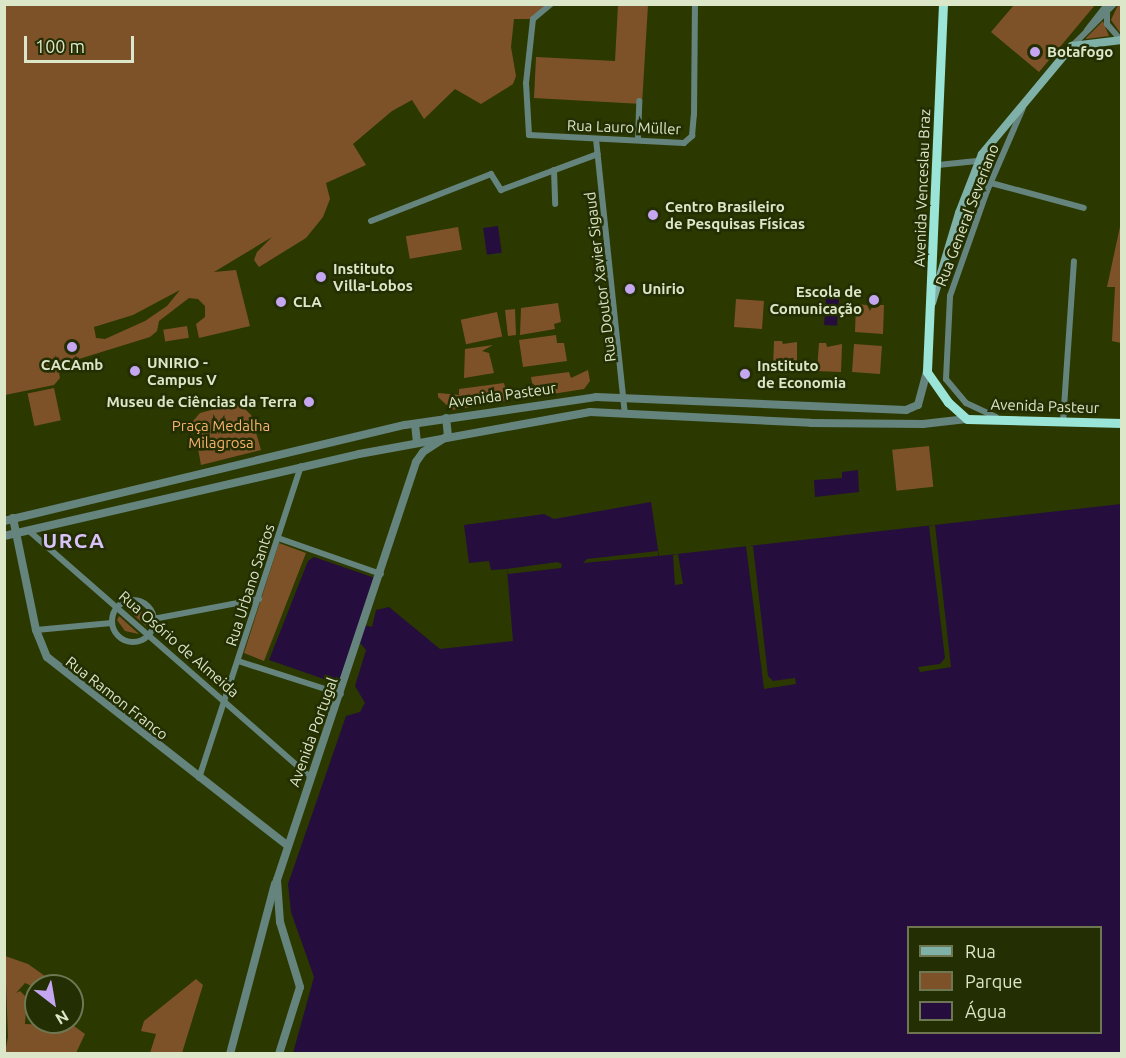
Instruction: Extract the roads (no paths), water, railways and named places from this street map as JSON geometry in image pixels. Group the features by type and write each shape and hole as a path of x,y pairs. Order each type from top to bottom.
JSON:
{"highway":[{"name":"Avenida Venceslau Braz","path":"927,372 938,165 943,4"},
{"path":"927,372 948,402 968,418"},
{"name":"Avenida Pasteur","path":"968,418 1122,423"}],"main road":[{"path":"1072,46 1121,40"},
{"name":"Rua General Severiano","path":"977,161 1072,46"},
{"path":"932,303 977,161"}],"street":[{"name":"Rua Lauro Müller","path":"551,4 533,19 526,83 529,135 684,143 692,136 695,4"},
{"name":"Rua General Severiano","path":"1086,32 1107,4"},
{"name":"Rua General Severiano","path":"1072,46 1114,4"},
{"path":"1107,13 1107,24 1121,40"},
{"name":"Rua General Severiano","path":"1003,420 978,410 956,395 946,371 953,280 1027,100"},
{"path":"638,139 639,101"},
{"name":"Rua Doutor Xavier Sigaud","path":"596,139 625,413"},
{"path":"371,221 493,175 501,190 598,154"},
{"path":"938,165 977,161"},
{"path":"554,170 555,204"},
{"path":"991,183 1084,208"},
{"path":"1063,422 1074,261"},
{"name":"Avenida Pasteur","path":"9,519 415,424 596,397 625,396 906,410 918,405 927,372"},
{"path":"811,405 811,423"},
{"name":"Avenida Pasteur","path":"4,536 300,466 448,436 590,412 811,423 923,423 968,418"},
{"path":"446,418 448,436"},
{"path":"415,424 417,442"},
{"name":"Avenida Portugal","path":"279,1053 300,987 280,922 277,880 286,845 342,692 416,462 423,452 448,436"},
{"name":"Rua Urbano Santos","path":"199,779 300,466"},
{"path":"105,496 109,511"},
{"name":"Rua Ramon Franco","path":"9,519 16,533 36,630 43,649 54,666 286,845"},
{"name":"Rua Osório de Almeida","path":"28,530 226,700 311,778"},
{"path":"278,538 380,577"},
{"path":"153,619 258,599"},
{"path":"136,600 148,607 153,619 148,634 138,641 127,640 117,634 112,623 117,607 136,600"},
{"path":"36,630 112,623"},
{"path":"238,662 342,692"},
{"path":"230,1053 264,918 277,880"},
{"path":"264,918 280,922"}],"water":[{"path":"498,226 502,253 487,255 483,228"},
{"path":"826,297 839,298 837,326 824,325"},
{"path":"858,470 859,492 815,497 814,480 842,478 842,472"},
{"path":"651,502 659,556 1121,504 1121,1053 293,1053 314,977 291,912 288,884 346,716 360,712 365,703 355,686 366,650 360,643 341,685 269,660 308,561 314,557 375,578 364,625 372,627 376,610 389,607 440,649 513,641 507,569 491,570 489,561 469,563 464,525 544,514 554,519"}],"place":[{"name":"Botafogo","path":"1035,52"},
{"name":"Centro Brasileiro de Pesquisas Físicas","path":"653,215"},
{"name":"Instituto Villa-Lobos","path":"321,277"},
{"name":"Unirio","path":"630,289"},
{"name":"Escola de Comunicação","path":"874,300"},
{"name":"CLA","path":"281,302"},
{"name":"CACAmb","path":"72,347"},
{"name":"UNIRIO - Campus V","path":"135,371"},
{"name":"Instituto de Economia","path":"745,374"},
{"name":"Museu de Ciências da Terra","path":"309,402"}],"district":[{"name":"URCA","path":"74,540"}],"park label":[{"name":"Praça Medalha Milagrosa","path":"221,434"}]}
